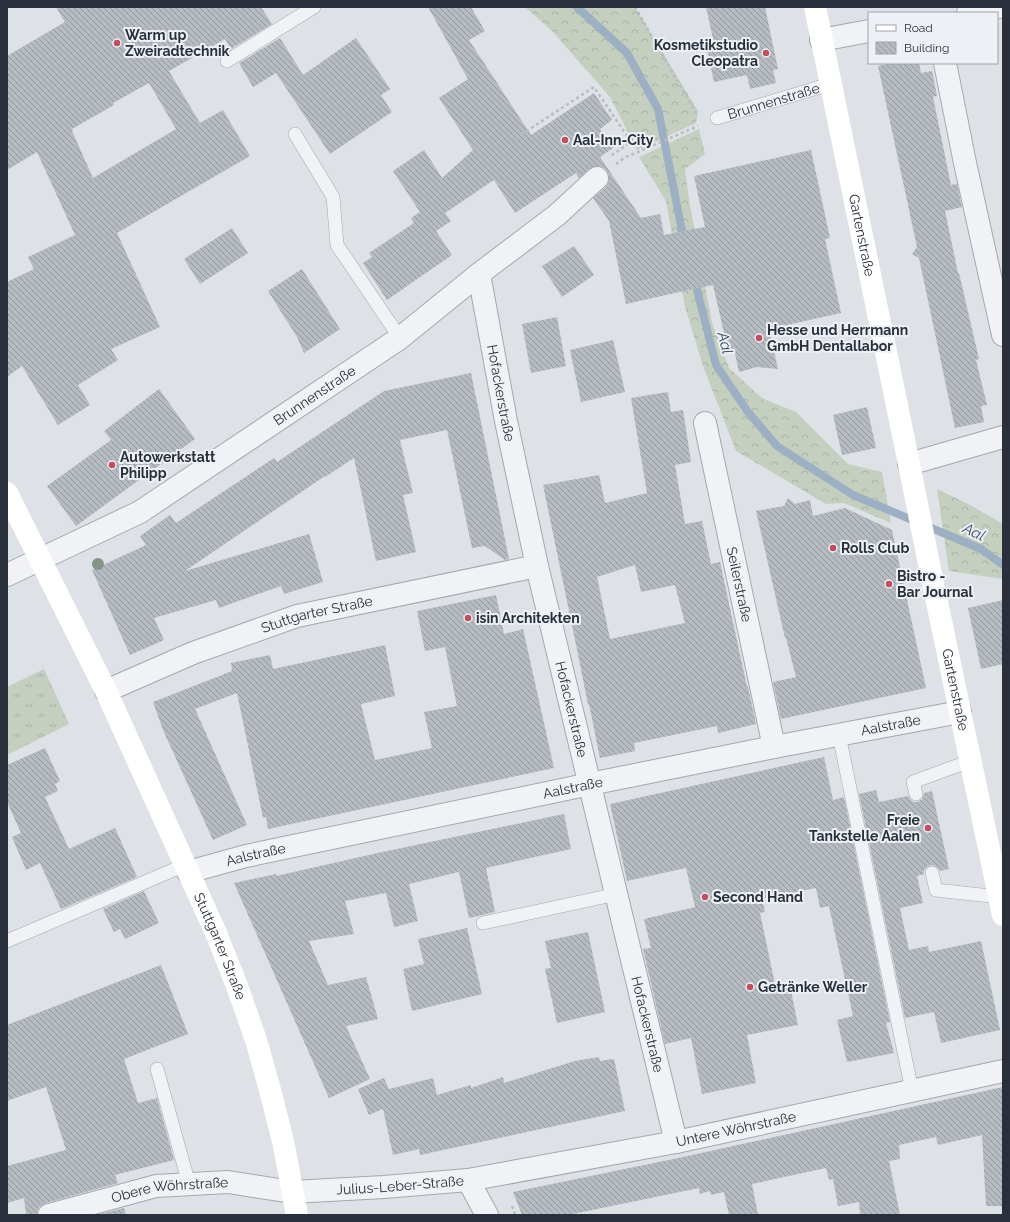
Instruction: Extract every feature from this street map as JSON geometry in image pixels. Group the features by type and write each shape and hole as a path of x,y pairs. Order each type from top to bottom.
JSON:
{"street":[{"name":"Gartenstraße","path":"815,7 924,543 1001,906"},
{"path":"973,12 999,7"},
{"path":"821,40 868,32"},
{"path":"945,64 965,163 1003,335"},
{"name":"Brunnenstraße","path":"7,575 140,512 400,338 479,274 556,215 597,178"},
{"name":"Hofackerstraße","path":"479,274 506,421 537,566 676,1142"},
{"name":"Seilerstraße","path":"705,423 774,747"},
{"path":"909,464 1003,437"},
{"name":"Stuttgarter Straße","path":"7,493 106,691 216,933 235,980 256,1040 270,1090 283,1141 297,1215"},
{"name":"Stuttgarter Straße","path":"106,691 193,653 297,616 537,566"},
{"name":"Aalstraße","path":"186,868 590,784 960,712"},
{"name":"Untere Wöhrstraße","path":"468,1180 676,1142 1003,1071"},
{"name":"Julius-Leber-Straße","path":"292,1192 384,1187 468,1180 487,1215"},
{"name":"Obere Wöhrstraße","path":"49,1215 156,1186 228,1182 292,1192"}],"lane":[{"path":"227,61 314,7"},
{"name":"Brunnenstraße","path":"717,118 830,84"},
{"path":"295,134 333,197 337,244 400,338"},
{"path":"839,735 912,1091"},
{"path":"916,794 913,782 970,761"},
{"path":"7,942 186,868"},
{"path":"932,873 936,890 1001,906"},
{"path":"483,923 616,894"},
{"path":"157,1069 189,1184"}],"path":[{"path":"635,7 699,117"},
{"path":"516,138 594,87 631,142 591,169 597,178"},
{"path":"624,158 702,124"}],"green space":[{"path":"525,7 635,7 698,111 696,123 637,150 610,97 553,32"},
{"path":"699,129 705,154 685,169 689,200 712,323 729,368 763,399 796,412 848,464 882,472 891,523 844,503 826,504 736,451 703,366 685,307 666,201 639,157"},
{"path":"937,489 970,505 1003,524 1003,579 949,571"},
{"path":"44,669 69,724 7,755 7,687"}],"building":[{"path":"56,7 261,7 272,24 231,49 225,39 169,71 200,123 223,110 250,156 117,233 160,327 111,349 118,360 78,385 90,405 58,425 22,366 7,377 7,282 34,269 28,257 75,235 37,152 7,170 7,56 65,22","holes":["149,83 176,129 93,178 72,131 72,129 114,105 113,103"]},
{"path":"428,7 471,7 485,31 469,40 531,135 594,93 612,120 600,129 613,148 600,157 641,218 660,214 664,235 705,227 694,176 811,150 830,238 825,239 841,313 769,329 778,369 757,367 739,372 734,349 728,350 713,285 626,304 609,221 593,198 606,187 609,181 609,175 606,169 601,166 595,166 589,169 579,178 576,173 515,213 494,180 445,213 451,221 436,231 452,255 387,300 363,263 372,257 369,253 414,223 411,218 420,212 393,171 424,150 442,178 473,150 439,98 468,79"},
{"path":"706,7 765,7 778,69 773,70 776,83 750,89 747,75 714,82 706,44 714,43"},
{"path":"280,38 303,75 356,38 390,89 381,95 392,112 330,154 276,73 253,87 239,63"},
{"path":"887,64 919,64 921,73 932,71 937,96 933,97 951,185 957,184 962,207 945,211 958,273 979,359 976,360 987,405 981,406 984,422 955,428 919,258 912,254 917,247 878,66"},
{"path":"232,228 248,253 200,284 184,259"},
{"path":"574,246 594,275 562,297 542,266"},
{"path":"302,269 340,329 304,353 297,337 268,291"},
{"path":"557,317 566,366 531,373 522,324"},
{"path":"613,340 625,392 581,402 570,350"},
{"path":"471,373 509,559 505,560 485,546 472,548 447,430 400,440 413,493 403,495 416,552 376,561 354,458 185,571 309,534 323,582 284,594 281,586 219,608 216,600 154,618 164,640 130,655 92,570 146,545 140,536 170,515 176,523 274,458 277,462 384,391"},
{"path":"159,389 195,439 76,526 47,486 111,440 104,431"},
{"path":"668,392 671,412 683,410 691,462 675,465 685,524 702,521 711,564 720,562 756,724 718,733 717,726 634,743 635,751 600,758 543,485 599,475 605,503 647,493 631,398","holes":["635,565 641,592 675,585 685,623 610,639 597,577"]},
{"path":"867,407 876,448 842,455 833,415"},
{"path":"788,498 795,504 810,500 813,516 845,508 892,530 926,688 781,719 773,682 796,677 785,638 756,511 784,506"},
{"path":"496,595 504,634 523,629 554,768 268,829 266,817 263,818 237,693 195,709 247,825 213,840 163,730 153,702 232,671 231,663 270,655 273,669 385,645 395,696 361,704 375,760 432,748 424,712 457,706 445,647 425,651 417,611"},
{"path":"1003,600 1003,664 981,669 968,608"},
{"path":"45,748 60,781 55,784 58,791 45,797 69,849 115,828 137,877 61,909 40,863 26,870 12,837 21,833 7,802 7,765"},
{"path":"824,757 833,800 844,797 890,1022 886,1023 894,1053 847,1062 837,1020 853,1016 829,906 820,908 816,888 762,899 765,912 760,913 776,989 790,986 798,1025 747,1035 756,1083 702,1094 691,1038 665,1044 643,949 651,948 644,919 695,907 686,868 627,881 610,804"},
{"path":"876,790 879,802 908,796 913,802 918,802 922,799 924,793 932,791 949,869 940,871 935,866 931,865 927,867 924,870 924,874 917,876 923,903 900,908 909,950 928,946 929,952 981,941 1000,1030 941,1043 934,1012 905,1018 859,794"},
{"path":"564,814 571,849 486,868 495,912 469,918 459,872 409,884 418,921 394,927 386,893 345,901 354,934 309,941 328,985 366,977 378,1019 346,1026 370,1079 329,1098 234,883 276,874 276,876"},
{"path":"144,891 159,923 125,939 120,929 114,932 103,909"},
{"path":"467,928 482,994 412,1011 403,969 424,964 418,939"},
{"path":"588,932 605,1012 557,1023 545,969 551,968 545,941"},
{"path":"161,965 188,1034 124,1059 138,1103 157,1098 174,1160 115,1175 118,1183 46,1203 40,1206 37,1211 37,1215 26,1215 24,1198 7,1203 7,1166 66,1150 46,1087 7,1101 7,1025"},
{"path":"599,1057 600,1061 614,1059 625,1111 420,1155 419,1149 393,1155 383,1109 369,1115 358,1089 384,1078 389,1089 433,1078 437,1095 471,1085 471,1088 503,1077 504,1083 575,1061"},
{"path":"1003,1087 1003,1206 986,1206 982,1135 938,1145 936,1137 899,1145 900,1159 889,1161 900,1215 860,1215 859,1202 838,1206 833,1179 829,1180 826,1168 752,1184 758,1215 729,1215 724,1192 711,1195 710,1191 700,1194 699,1188 568,1215 522,1215 513,1192 683,1157"},
{"path":"124,1208 126,1215 97,1215"}],"waterway":[{"name":"Aal","path":"577,7 627,53 658,109 684,241"},
{"name":"Aal","path":"694,278 716,365 748,412 777,446 853,495 981,549 1003,565"}],"place":[{"name":"Warm up Zweiradtechnik","path":"117,43"},
{"name":"Kosmetikstudio Cleopatra","path":"766,53"},
{"name":"Aal-Inn-City","path":"565,140"},
{"name":"Hesse und Herrmann GmbH Dentallabor","path":"759,338"},
{"name":"Autowerkstatt Philipp","path":"112,465"},
{"name":"Rolls Club","path":"833,548"},
{"name":"Bistro - Bar Journal","path":"889,584"},
{"name":"isin Architekten","path":"468,618"},
{"name":"Freie Tankstelle Aalen","path":"928,828"},
{"name":"Second Hand","path":"705,897"},
{"name":"Getränke Weller","path":"750,987"}]}
